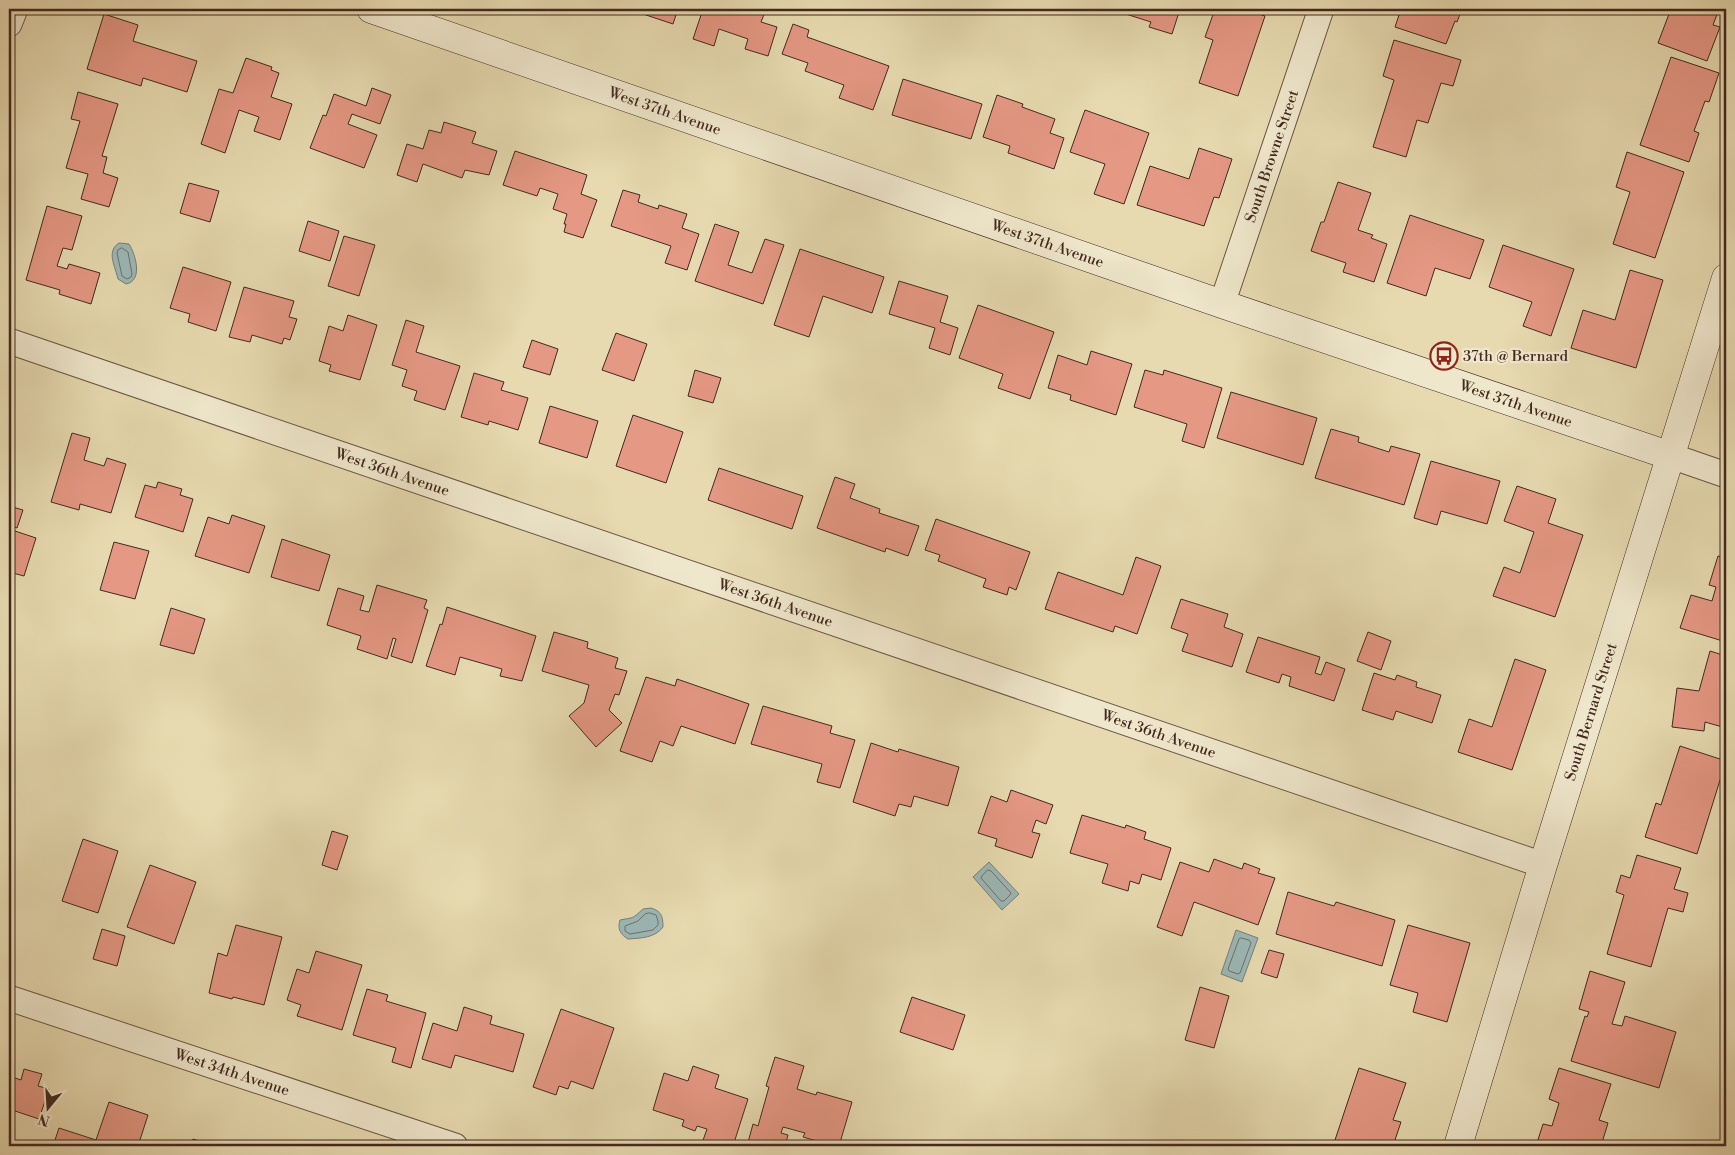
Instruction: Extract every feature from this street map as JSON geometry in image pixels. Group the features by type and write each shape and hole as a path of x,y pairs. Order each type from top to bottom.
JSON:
{"street":[{"path":"9,24 15,9"},
{"name":"West 37th Avenue","path":"372,9 1222,304 1726,475"},
{"name":"South Browne Street","path":"1222,304 1321,9"},
{"name":"South Bernard Street","path":"1458,1146 1543,865 1726,278"},
{"name":"West 36th Avenue","path":"9,341 1543,865"},
{"name":"West 34th Avenue","path":"9,998 455,1146"}],"water":[{"path":"119,243 129,244 136,261 135,278 126,284 118,279 112,259 113,250"},
{"path":"989,862 1019,894 1002,910 973,877"},
{"path":"651,908 659,912 662,917 663,927 660,931 643,938 628,939 623,936 619,929 620,920 632,918 643,909"},
{"path":"1236,930 1258,938 1242,982 1221,974"}],"building":[{"path":"628,9 678,9 673,24"},
{"path":"703,9 755,9 765,12 761,22 777,27 768,56 745,49 748,39 719,29 714,46 693,39"},
{"path":"1110,9 1180,9 1172,34 1149,27 1151,22"},
{"path":"1215,9 1244,9 1265,16 1238,96 1199,83 1213,40 1205,37"},
{"path":"1401,9 1462,9 1446,44 1395,27"},
{"path":"1656,9 1719,9 1713,25 1720,27 1707,61 1658,43 1669,14"},
{"path":"104,14 138,25 133,41 197,61 187,92 143,78 141,86 87,69"},
{"path":"793,24 809,30 807,37 889,66 873,110 839,98 844,85 805,71 808,63 782,54"},
{"path":"1394,40 1461,60 1453,86 1441,83 1428,123 1417,120 1406,157 1373,147 1394,80 1383,76"},
{"path":"1671,57 1719,73 1709,102 1705,101 1694,131 1699,133 1689,162 1640,145"},
{"path":"246,58 272,67 271,70 279,73 271,97 292,104 280,140 254,131 259,117 239,110 225,153 201,144 219,89 233,93"},
{"path":"903,79 982,104 971,139 892,115"},
{"path":"372,88 391,95 380,124 352,114 348,124 377,135 364,168 310,148 323,115 326,116 334,94 366,106"},
{"path":"78,92 118,104 102,156 107,157 103,173 118,178 109,207 81,199 88,174 66,168 80,121 71,119"},
{"path":"997,95 1023,104 1022,107 1055,119 1050,133 1064,138 1054,169 1008,153 1010,146 983,137"},
{"path":"1085,110 1149,133 1124,204 1094,194 1105,164 1070,152"},
{"path":"444,122 476,132 472,143 497,151 489,175 465,170 462,178 423,164 417,182 397,175 407,144 423,149 429,130 441,133"},
{"path":"1199,148 1232,159 1219,198 1214,197 1204,226 1137,205 1150,166 1189,179"},
{"path":"515,151 587,175 581,194 597,200 583,238 564,232 567,214 553,209 558,194 540,188 537,196 503,185"},
{"path":"1627,152 1684,172 1655,258 1613,244 1630,192 1616,187"},
{"path":"1338,182 1371,193 1358,230 1373,235 1371,238 1387,244 1374,282 1343,272 1346,263 1311,251 1321,222 1324,222"},
{"path":"189,183 219,191 210,222 180,213"},
{"path":"623,190 640,195 638,202 658,209 659,205 687,214 682,228 699,234 687,270 665,263 671,246 611,226"},
{"path":"47,206 82,216 72,250 63,248 57,266 67,269 69,264 100,273 91,304 59,294 60,290 26,280"},
{"path":"1410,215 1484,240 1470,279 1435,268 1426,296 1387,283"},
{"path":"308,221 339,231 330,261 299,251"},
{"path":"715,224 739,232 728,265 752,273 765,239 784,245 763,304 695,281"},
{"path":"344,236 375,245 359,296 328,286"},
{"path":"1503,245 1574,269 1551,336 1523,326 1532,302 1489,287"},
{"path":"800,249 884,277 872,313 823,296 809,337 774,325"},
{"path":"183,267 231,282 216,331 188,322 190,314 170,308"},
{"path":"1630,270 1663,280 1636,368 1571,348 1583,310 1615,320"},
{"path":"899,281 948,296 940,322 958,328 950,355 929,348 935,328 889,314"},
{"path":"244,287 294,301 289,317 297,319 290,340 284,338 282,344 252,335 250,342 229,337"},
{"path":"978,305 1054,332 1030,399 998,388 1003,374 959,358"},
{"path":"348,315 377,325 360,380 329,371 331,365 319,361 329,326 343,331"},
{"path":"406,320 424,326 416,352 460,366 445,410 414,400 417,391 402,386 407,370 392,365"},
{"path":"616,333 647,344 634,381 602,370"},
{"path":"532,340 558,349 550,375 523,367"},
{"path":"1091,351 1132,364 1116,415 1070,400 1071,395 1048,388 1058,355 1087,365"},
{"path":"695,370 721,378 713,403 688,396"},
{"path":"1145,370 1163,375 1164,370 1222,388 1204,448 1182,441 1187,424 1134,407"},
{"path":"474,373 504,382 501,390 528,398 518,430 489,421 488,425 461,417"},
{"path":"1231,392 1317,418 1303,465 1217,438"},
{"path":"550,406 598,421 587,458 539,443"},
{"path":"633,415 683,432 666,483 616,466"},
{"path":"1331,429 1359,437 1358,442 1389,452 1391,446 1420,454 1404,505 1315,478"},
{"path":"72,433 90,438 84,460 104,466 107,458 126,464 111,513 80,504 79,510 51,502"},
{"path":"1431,461 1500,481 1487,524 1441,511 1437,525 1414,518"},
{"path":"719,468 803,496 792,529 708,500"},
{"path":"835,477 855,484 850,498 880,509 879,513 919,526 908,556 886,548 885,552 817,528"},
{"path":"158,482 182,489 180,495 193,499 183,532 135,517 145,485 156,488"},
{"path":"1517,486 1556,499 1548,523 1583,535 1555,617 1493,596 1504,567 1520,573 1534,532 1504,521"},
{"path":"9,506 23,510 17,528 9,525"},
{"path":"232,515 265,526 249,573 195,556 208,517 229,524"},
{"path":"936,519 1030,552 1016,590 1009,587 1007,595 983,587 986,579 938,561 940,555 925,550"},
{"path":"9,529 36,538 24,576 9,572"},
{"path":"282,539 330,555 319,591 271,577"},
{"path":"114,542 149,551 135,599 100,590"},
{"path":"1718,556 1726,558 1726,642 1680,628 1691,595 1712,601 1716,587 1709,585"},
{"path":"1136,557 1161,566 1137,634 1115,626 1113,632 1045,609 1058,572 1123,595"},
{"path":"377,585 427,600 424,608 428,610 412,663 391,656 396,639 393,638 387,659 357,649 361,636 327,625 338,588 364,596 360,610 369,612"},
{"path":"1181,599 1228,614 1224,627 1243,634 1232,667 1182,651 1188,634 1171,628"},
{"path":"447,607 536,636 522,681 500,676 502,669 460,657 455,675 426,666"},
{"path":"171,608 205,619 194,654 160,645"},
{"path":"554,632 588,642 587,648 618,658 615,668 627,671 619,695 615,694 609,710 622,723 596,747 569,716 584,703 589,685 542,671"},
{"path":"1368,632 1391,641 1381,670 1357,661"},
{"path":"1258,637 1320,657 1315,673 1321,675 1326,662 1345,669 1334,701 1289,686 1291,677 1282,674 1279,683 1246,672"},
{"path":"1710,651 1726,656 1726,728 1705,722 1704,731 1672,727 1677,688 1699,691"},
{"path":"1515,659 1546,670 1512,770 1458,752 1469,719 1492,727"},
{"path":"1374,673 1395,680 1397,675 1417,682 1416,687 1441,695 1432,723 1396,711 1393,720 1362,710"},
{"path":"646,677 675,686 677,679 749,704 735,744 681,726 673,746 660,741 652,762 620,751"},
{"path":"763,706 832,726 830,733 855,740 840,788 817,782 822,764 751,744"},
{"path":"871,743 898,752 899,749 959,767 948,806 914,796 911,807 899,804 895,816 853,802"},
{"path":"1680,746 1726,761 1697,854 1645,837 1656,803 1661,805"},
{"path":"1011,790 1053,805 1046,824 1036,820 1032,832 1040,834 1032,858 995,846 997,839 978,833 991,796 1007,802"},
{"path":"1082,815 1125,828 1126,825 1146,832 1144,839 1171,848 1161,880 1142,874 1139,884 1130,881 1128,891 1102,883 1108,864 1070,853"},
{"path":"332,831 348,836 337,870 322,865"},
{"path":"83,839 118,851 98,913 62,901"},
{"path":"1637,855 1681,868 1674,889 1688,893 1683,912 1668,908 1651,967 1607,954 1624,895 1616,892 1621,875 1630,878"},
{"path":"1214,859 1242,869 1244,863 1260,869 1258,873 1275,878 1258,925 1194,902 1182,936 1157,927 1180,862 1209,872"},
{"path":"150,865 196,882 174,944 127,927"},
{"path":"1288,892 1334,906 1336,902 1395,920 1382,966 1276,934"},
{"path":"236,925 282,937 264,1005 209,993 218,953 227,956"},
{"path":"1408,925 1470,943 1447,1022 1413,1012 1418,993 1390,985"},
{"path":"102,929 125,936 117,966 93,959"},
{"path":"1269,950 1284,954 1277,978 1261,973"},
{"path":"316,951 362,965 342,1030 297,1016 301,1005 287,1000 297,969 309,973"},
{"path":"1590,971 1625,982 1612,1024 1622,1026 1625,1016 1676,1032 1659,1088 1571,1061 1585,1016 1587,1017 1589,1012 1579,1009"},
{"path":"1200,987 1229,996 1214,1048 1185,1040"},
{"path":"367,989 388,995 386,1001 426,1013 411,1068 392,1062 396,1048 353,1035"},
{"path":"912,997 965,1015 953,1050 900,1032"},
{"path":"464,1007 492,1016 490,1024 524,1034 513,1072 455,1055 451,1068 422,1059 433,1023 457,1031"},
{"path":"561,1009 614,1028 593,1089 571,1081 568,1089 559,1086 556,1095 533,1087"},
{"path":"775,1057 804,1066 797,1089 816,1095 817,1092 852,1102 839,1146 803,1137 805,1133 783,1127 781,1133 788,1135 785,1146 747,1146 753,1124 758,1126 769,1087 766,1086"},
{"path":"693,1066 719,1075 715,1088 748,1099 733,1146 701,1146 707,1129 697,1126 695,1131 682,1126 684,1120 653,1110 664,1073 688,1081"},
{"path":"1359,1068 1406,1083 1393,1120 1401,1122 1393,1146 1333,1146"},
{"path":"1559,1068 1611,1084 1599,1120 1608,1123 1601,1146 1592,1144 1591,1146 1536,1146 1543,1124 1552,1126 1559,1103 1549,1099"},
{"path":"24,1069 42,1074 38,1086 49,1089 39,1119 9,1109 9,1088 12,1077 21,1080"},
{"path":"109,1102 148,1115 138,1146 53,1146 59,1128 96,1140"},
{"path":"193,1139 215,1146 190,1146"}],"place":[{"name":"37th @ Bernard","path":"1444,356"}]}
